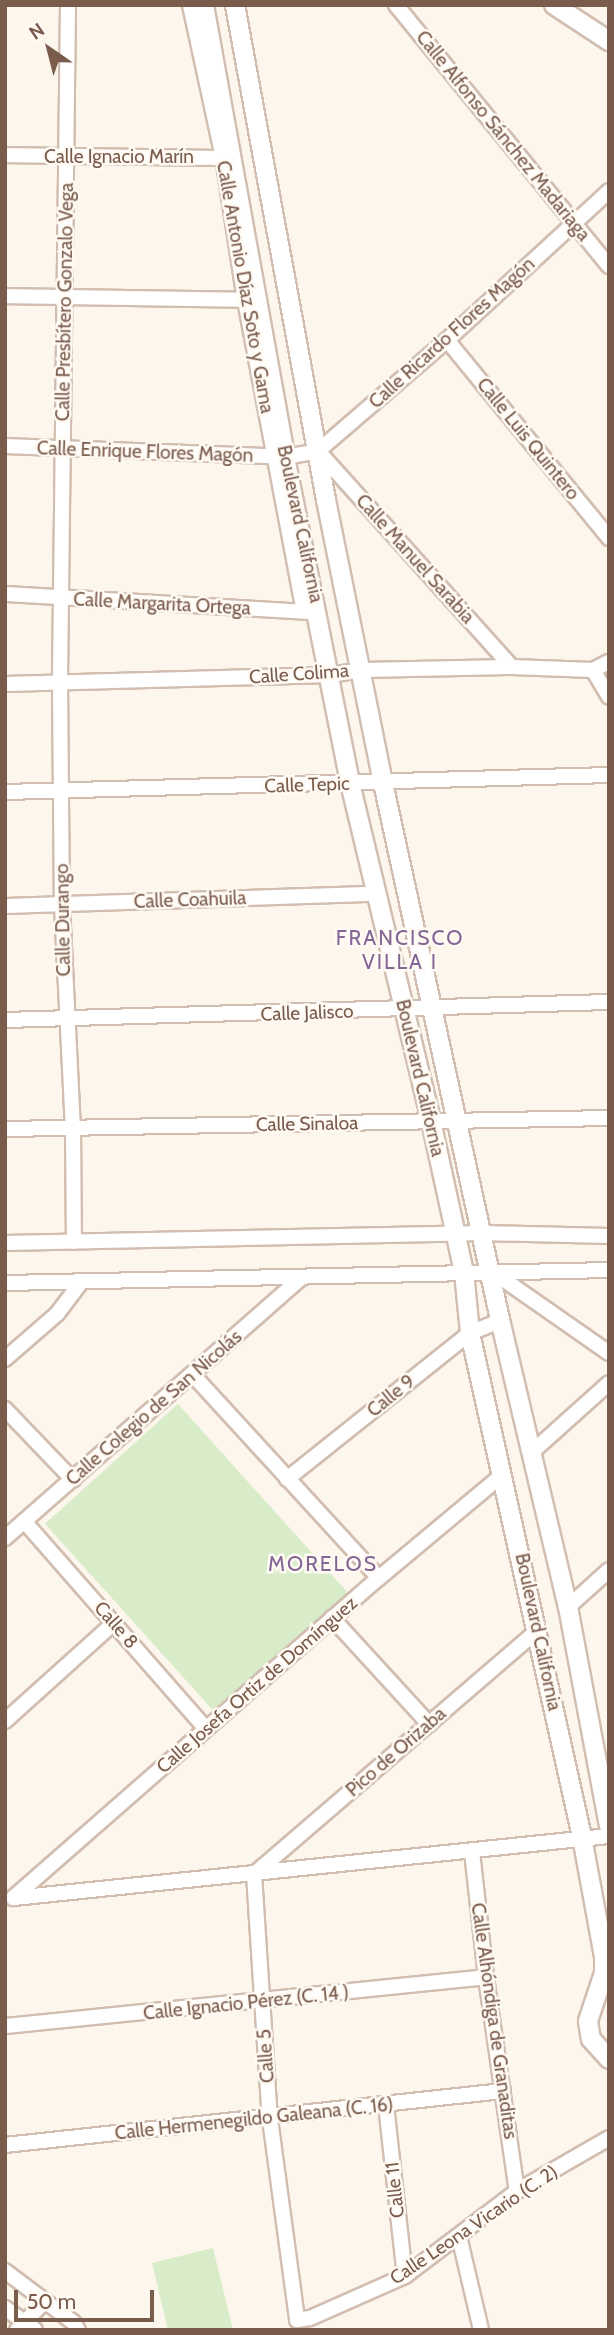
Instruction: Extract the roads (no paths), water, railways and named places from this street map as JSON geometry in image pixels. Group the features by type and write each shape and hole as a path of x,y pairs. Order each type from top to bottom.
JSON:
{"street":[{"name":"Calle Presbítero Gonzalo Vega","path":"60,598 68,5"},
{"name":"Calle Antonio Díaz Soto y Gama","path":"190,5 227,158"},
{"name":"Boulevard California","path":"204,5 251,300 311,612 330,675 350,783 375,894 431,1121 464,1272 470,1333 538,1630 582,1839 607,1972 588,2021 591,2039 609,2059"},
{"name":"Boulevard California","path":"235,5 383,783 500,1321 603,1768 609,1826"},
{"name":"Calle Alfonso Sánchez Madariaga","path":"397,5 609,266"},
{"path":"554,5 609,41"},
{"name":"Calle Ignacio Marín","path":"5,155 67,158 227,158"},
{"name":"Calle Ricardo Flores Magón","path":"281,456 318,450 447,340 609,191"},
{"path":"5,296 251,300"},
{"name":"Calle Luis Quintero","path":"447,340 609,538"},
{"name":"Calle Enrique Flores Magón","path":"5,446 281,456"},
{"name":"Calle Manuel Sarabia","path":"318,450 512,667"},
{"name":"Calle Margarita Ortega","path":"5,594 311,612"},
{"name":"Calle Durango","path":"60,598 62,905 74,1242"},
{"path":"609,662 593,670 609,697"},
{"name":"Calle Colima","path":"5,684 330,675 363,670 512,667 593,670"},
{"name":"Calle Tepic","path":"5,792 609,775"},
{"name":"Calle Coahuila","path":"5,906 375,894"},
{"name":"Calle Jalisco","path":"5,1020 609,1002"},
{"name":"Calle Sinaloa","path":"5,1129 609,1118"},
{"path":"5,1243 483,1233 609,1236"},
{"path":"5,1283 609,1269"},
{"path":"489,1270 609,1353"},
{"name":"Calle Colegio de San Nicolás","path":"5,1538 302,1277"},
{"path":"5,1359 57,1314 82,1281"},
{"name":"Calle 9","path":"288,1479 470,1333 500,1321"},
{"path":"193,1375 379,1578"},
{"path":"531,1453 609,1383"},
{"path":"5,1409 73,1480"},
{"name":"Calle Josefa Ortiz de Domínguez","path":"9,1898 332,1618 502,1475"},
{"name":"Calle 8","path":"24,1521 206,1729"},
{"path":"568,1607 609,1570"},
{"path":"332,1618 429,1724"},
{"path":"5,1721 114,1623"},
{"name":"Pico de Orizaba","path":"254,1874 538,1630"},
{"path":"9,1898 609,1836"},
{"name":"Calle Alhóndiga de Granaditas","path":"472,1852 486,1977 517,2191"},
{"name":"Calle 5","path":"254,1874 271,2119 297,2320"},
{"name":"Calle Ignacio Pérez (C. 14 )","path":"5,2026 262,2002 486,1977"},
{"name":"Calle Hermenegildo Galeana (C. 16)","path":"5,2145 271,2119 503,2091"},
{"name":"Calle 11","path":"386,2105 405,2276"},
{"name":"Calle Leona Vicario (C. 2)","path":"297,2320 310,2318 405,2276 517,2191 609,2138"},
{"path":"458,2236 481,2330"},
{"path":"5,2271 78,2330"},
{"path":"5,2308 26,2328 45,2301"}],"district":[{"name":"FRANCISCO VILLA I","path":"400,950"},
{"name":"MORELOS","path":"323,1564"}]}
